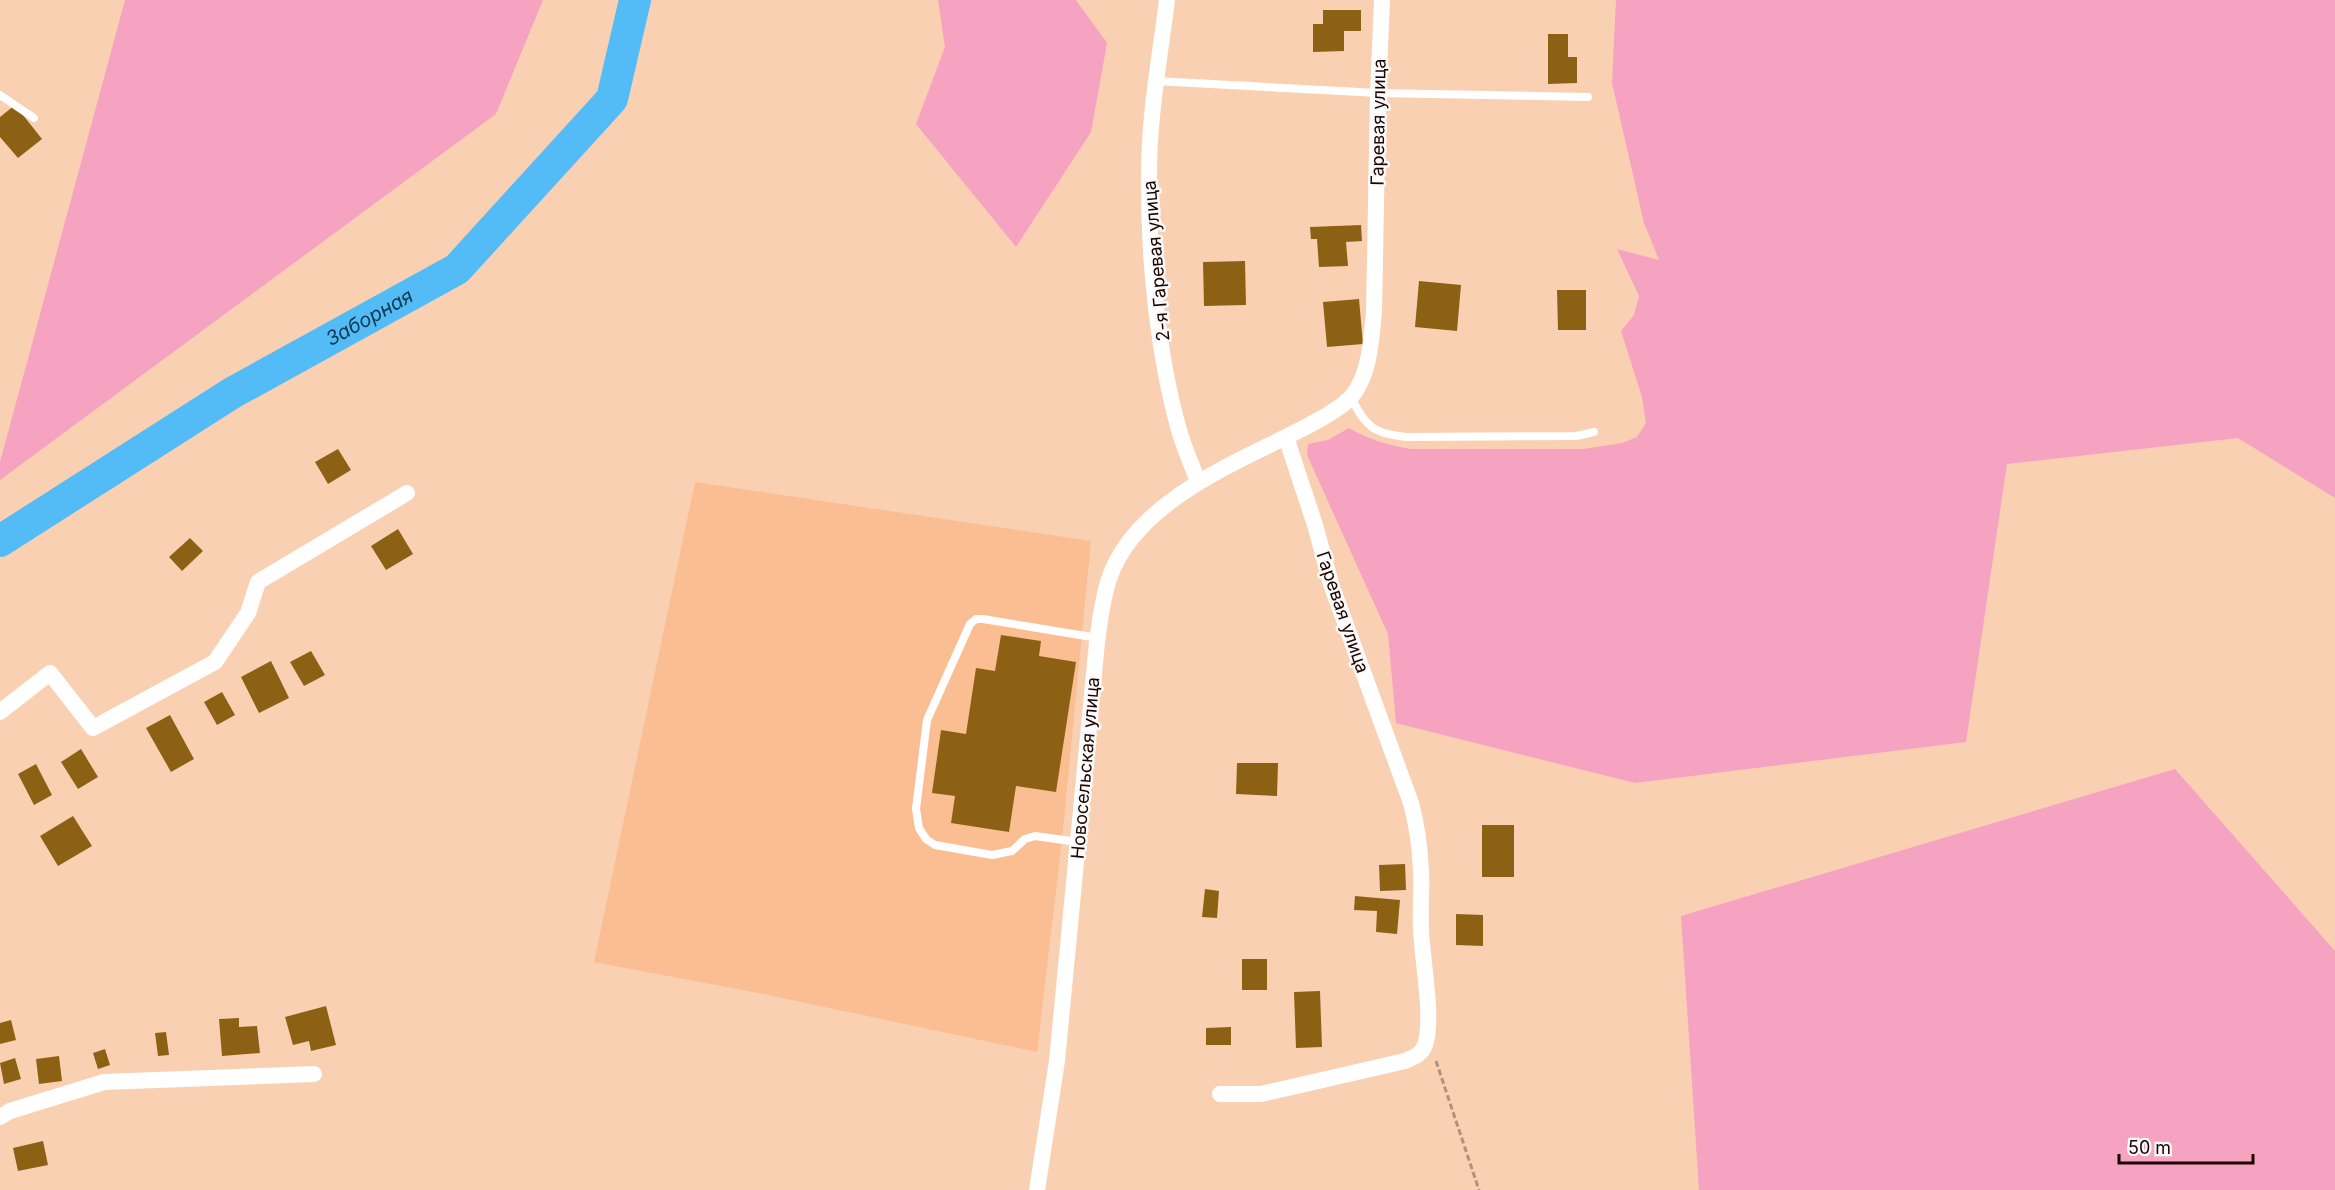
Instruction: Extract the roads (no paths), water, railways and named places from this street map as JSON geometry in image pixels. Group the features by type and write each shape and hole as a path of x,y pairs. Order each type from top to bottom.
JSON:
{"street":[{"name":"2-я Гаревая улица","path":"1167,0 1156,81 1149,171 1152,248 1166,364 1179,431 1198,482"},
{"name":"Гаревая улица","path":"1351,398 1360,384 1366,365 1374,313 1382,0"},
{"path":"1286,436 1314,422 1351,398"},
{"name":"Гаревая улица","path":"1220,1094 1262,1094 1405,1061 1418,1055 1425,1047 1428,1034 1427,990 1421,929 1418,831 1411,803 1332,587 1315,525 1286,436"},
{"name":"Новосельская улица","path":"1037,1190 1057,1060 1098,638 1109,579 1119,558 1154,515 1198,482 1286,436"},
{"path":"0,712 50,673 93,728 215,662 248,613 258,582 407,493"},
{"path":"0,1117 10,1111 104,1082 314,1074"}],"lane":[{"path":"1156,81 1378,93 1588,97"},
{"path":"0,95 34,118"},
{"path":"1351,398 1364,422 1387,435 1576,436 1594,432"},
{"path":"1078,842 1035,836 1025,839 1012,851 1002,855 949,848 935,845 926,839 919,828 916,809 927,720 970,624 983,619 1098,638"}],"waterway":[{"name":"Заборная","path":"0,541 232,393 457,269 612,99 635,0"}]}
